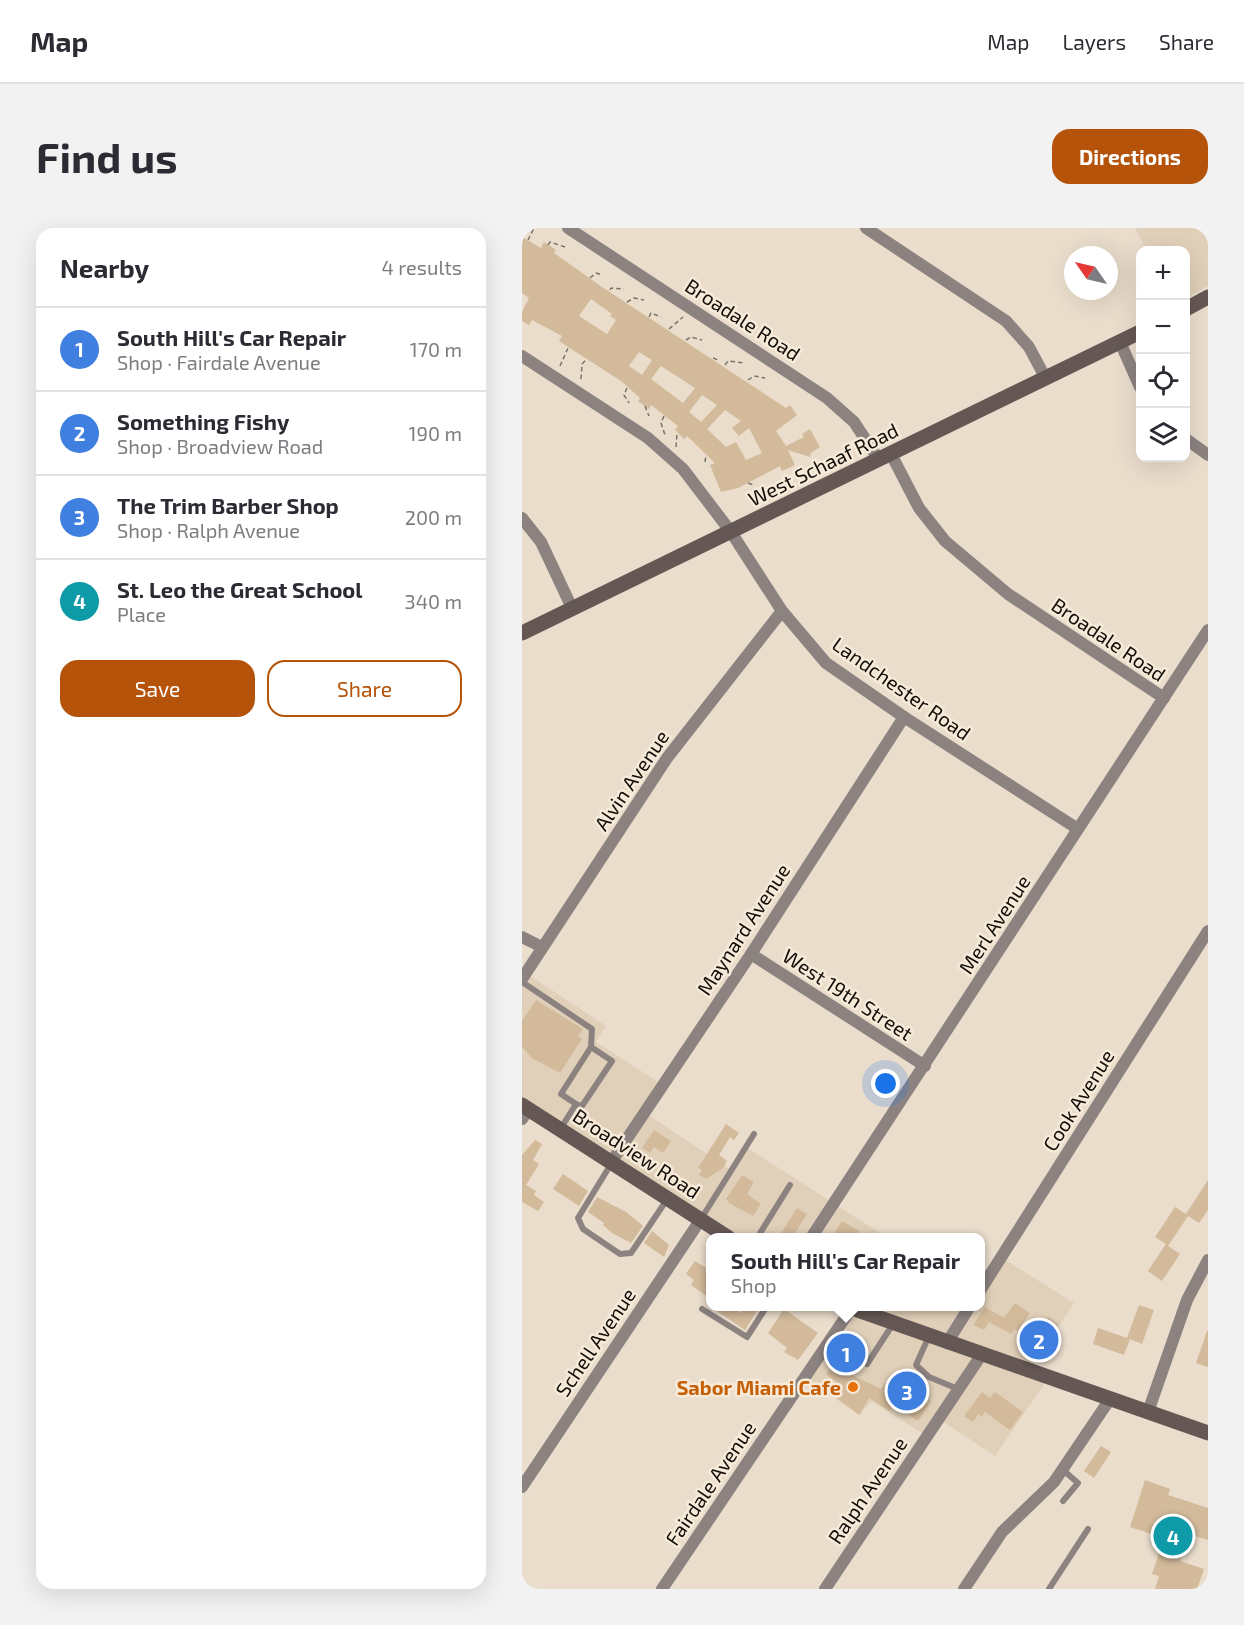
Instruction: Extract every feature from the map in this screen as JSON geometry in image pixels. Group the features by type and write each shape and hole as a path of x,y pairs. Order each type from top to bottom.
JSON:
{"street":[{"name":"Broadale Road","path":"568,228 827,398 854,422 885,457 918,508 945,541 1008,594 1164,698"},
{"path":"866,228 1006,321 1029,347 1046,379"},
{"path":"1190,306 1208,297"},
{"name":"West Schaaf Road","path":"522,633 1136,334"},
{"path":"1120,342 1136,378"},
{"name":"Landchester Road","path":"522,356 648,438 683,469 731,532 782,611 826,663 904,717 1078,830"},
{"path":"1190,442 1208,455"},
{"path":"522,518 541,542 572,608"},
{"name":"Alvin Avenue","path":"522,980 667,758 782,611"},
{"name":"Merl Avenue","path":"814,1233 1208,630"},
{"name":"Maynard Avenue","path":"612,1161 751,954 904,717"},
{"name":"Cook Avenue","path":"985,1283 1208,931"},
{"path":"522,937 542,947"},
{"name":"West 19th Street","path":"751,954 925,1066"},
{"name":"Broadview Road","path":"524,1111 560,1129 612,1161 722,1233"},
{"name":"Schell Avenue","path":"522,1486 701,1219"},
{"path":"1148,1412 1187,1300 1208,1260"},
{"name":"Fairdale Avenue","path":"662,1589 847,1311"},
{"path":"858,1311 1208,1433"},
{"path":"947,1342 967,1311"},
{"name":"Ralph Avenue","path":"825,1589 982,1354"},
{"path":"964,1589 1002,1532 1046,1491 1110,1399"}],"lane":[{"path":"522,980 588,1024 593,1031 591,1047 561,1094 582,1106 612,1061 591,1047"},
{"path":"560,1129 576,1104"},
{"path":"701,1219 754,1134"},
{"path":"612,1161 604,1179 578,1218 583,1228 620,1254 631,1252 668,1197"},
{"path":"760,1233 790,1185"},
{"path":"702,1309 747,1337 764,1311"},
{"path":"867,1364 892,1323"},
{"path":"929,1336 916,1365 929,1377 958,1389"},
{"path":"1062,1470 1078,1483 1063,1500"},
{"path":"1049,1589 1088,1529"}],"path":[{"path":"528,240 534,228"},
{"path":"548,245 550,242 565,246"},
{"path":"590,278 596,273 602,275"},
{"path":"610,290 611,288 624,289"},
{"path":"627,302 634,298 644,300"},
{"path":"649,317 651,313 661,317"},
{"path":"669,329 684,316 689,318"},
{"path":"686,340 691,337 702,340"},
{"path":"560,366 568,348"},
{"path":"713,358 718,360"},
{"path":"581,379 582,364 587,359"},
{"path":"724,365 728,361 745,363"},
{"path":"748,380 754,376 765,378"},
{"path":"627,388 624,395 629,404"},
{"path":"645,406 649,416"},
{"path":"664,416 661,423 665,435"},
{"path":"676,451 677,433"},
{"path":"705,462 706,455"},
{"path":"748,483 754,485"}],"shaded area":[{"path":"1135,228 1208,228 1208,286 1190,296 1190,246 1145,246"},
{"path":"526,973 606,1026 596,1042 663,1085 645,1113 731,1170 746,1147 880,1233 723,1233 529,1109 522,1119 522,979"},
{"path":"1001,1257 1074,1303 1030,1370 1049,1377 995,1456 939,1419 927,1436 871,1401 860,1415 804,1378 844,1311 985,1311 985,1276 988,1278"}],"building":[{"path":"522,237 541,248 544,242 556,250 554,253 602,287 786,408 790,405 797,415 776,431 786,446 804,437 802,434 810,429 820,447 811,453 810,457 788,450 795,465 782,471 780,466 738,488 721,492 710,465 715,463 687,436 684,439 675,430 678,426 651,405 649,409 638,401 640,398 621,381 559,341 562,336 532,320 529,325 522,321 522,312 529,298 522,293","holes":["591,299 612,314 610,316 616,320 607,334 579,316","639,352 652,360 642,375 629,366","661,366 695,388 683,403 651,379","702,395 717,405 701,422 689,412","725,410 741,421 732,428 739,436 749,428 762,453 746,460 736,442 726,447 707,429"]},
{"path":"536,1000 583,1029 578,1036 582,1039 560,1073 532,1058 522,1047 522,1021"},
{"path":"726,1124 739,1133 734,1140 730,1137 719,1155 727,1161 723,1168 706,1179 699,1175 702,1170 698,1168"},
{"path":"654,1130 671,1141 663,1153 654,1147 650,1153 642,1148"},
{"path":"535,1140 542,1144 533,1160 539,1164 526,1185 536,1191 534,1195 544,1202 538,1211 522,1202 522,1155"},
{"path":"563,1174 588,1191 579,1206 553,1189"},
{"path":"742,1175 754,1182 747,1194 761,1204 753,1216 726,1199"},
{"path":"1208,1180 1208,1210 1199,1223 1188,1216 1168,1246 1180,1254 1162,1281 1148,1271 1166,1244 1155,1237 1175,1207 1186,1214"},
{"path":"597,1197 626,1212 643,1226 631,1243 612,1233 603,1225 604,1223 588,1212"},
{"path":"797,1208 807,1214 795,1233 781,1233"},
{"path":"842,1221 859,1231 858,1233 834,1233"},
{"path":"652,1231 669,1245 664,1257 644,1243"},
{"path":"695,1261 706,1268 706,1296 691,1285 694,1280 686,1274"},
{"path":"1015,1303 1030,1313 1018,1331 1015,1329 1011,1334 989,1322 984,1330 973,1325 982,1311 985,1311 985,1307 1004,1318"},
{"path":"1139,1305 1154,1310 1142,1344 1130,1339 1124,1355 1093,1344 1098,1328 1127,1338"},
{"path":"716,1311 741,1313 742,1311 757,1311 745,1330"},
{"path":"783,1311 787,1311 818,1333 798,1360 784,1352 787,1348 768,1333"},
{"path":"1048,1317 1058,1324 1041,1349 1031,1342"},
{"path":"1208,1331 1208,1367 1196,1363"},
{"path":"848,1345 854,1352 842,1370 881,1389 891,1374 931,1401 918,1421 894,1405 889,1411 869,1398 859,1415 837,1398 843,1387 826,1374"},
{"path":"982,1392 990,1398 995,1392 1023,1412 1010,1430 985,1412 982,1417 978,1414 973,1422 964,1416"},
{"path":"1101,1446 1111,1452 1094,1478 1084,1471"},
{"path":"1145,1480 1170,1489 1168,1495 1208,1508 1208,1540 1189,1534 1180,1561 1204,1569 1197,1589 1155,1589 1159,1576 1152,1574 1164,1538 1130,1527"}],"place":[{"name":"Something Fishy","path":"1039,1340"},
{"name":"South Hill's Car Repair","path":"846,1353"},
{"name":"Sabor Miami Cafe","path":"853,1387"},
{"name":"The Trim Barber Shop","path":"907,1391"},
{"name":"St. Leo the Great School","path":"1173,1536"}]}
